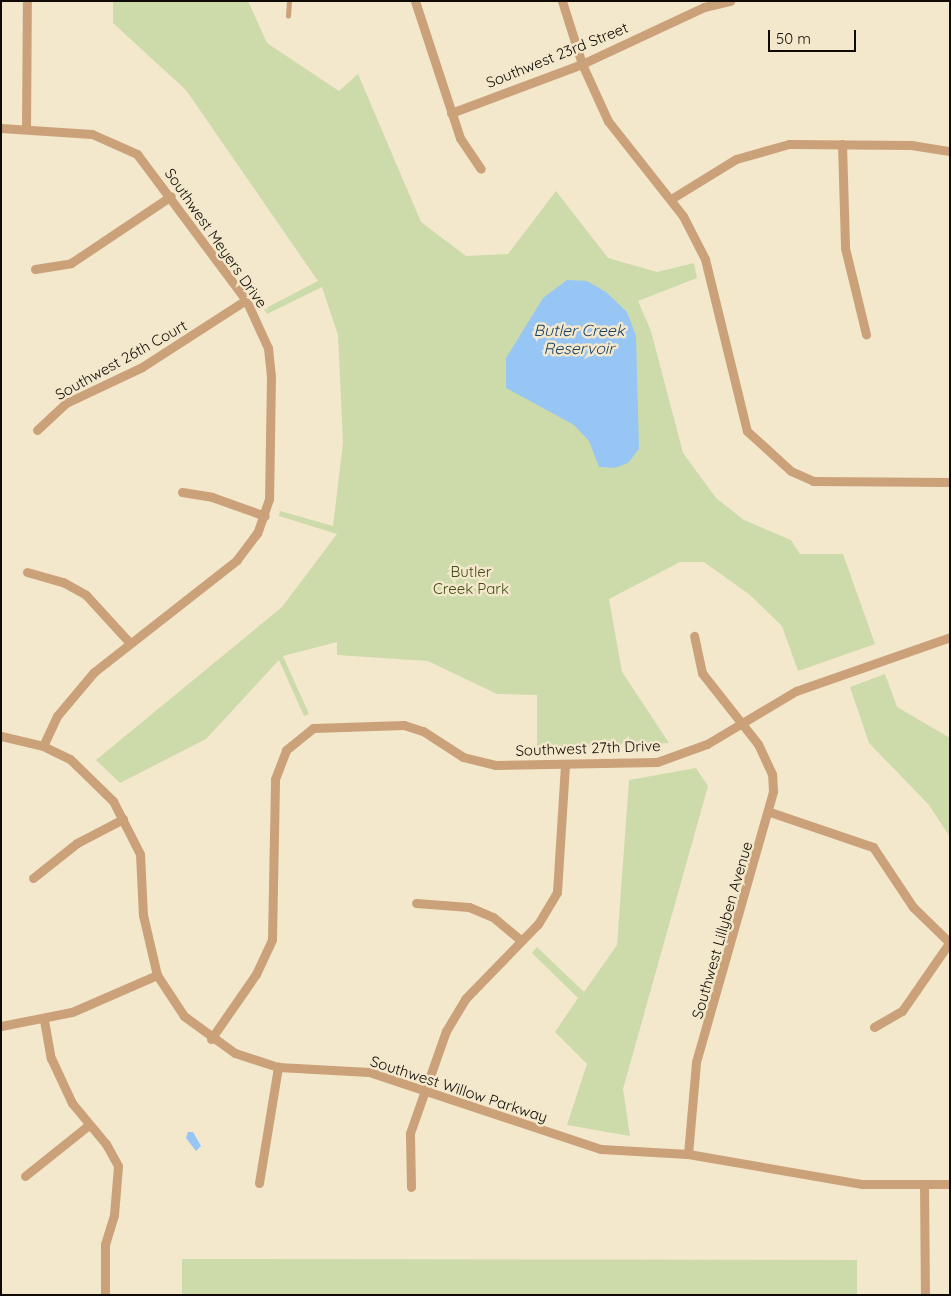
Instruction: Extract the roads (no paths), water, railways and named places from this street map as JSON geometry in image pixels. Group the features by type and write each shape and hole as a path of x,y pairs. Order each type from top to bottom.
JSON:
{"street":[{"path":"26,129 27,1"},
{"path":"415,1 460,138 481,169"},
{"path":"562,1 582,64 608,121 671,199 708,267 736,399 748,431 798,476 845,484 950,482"},
{"name":"Southwest 23rd Street","path":"451,113 582,64 703,4 730,1"},
{"name":"Southwest Meyers Drive","path":"1,128 92,134 121,144 150,167 246,300 268,348 271,376 270,485 265,516 237,560 130,643 70,697 43,746"},
{"path":"671,199 723,165 762,150 803,143 911,145 950,151"},
{"path":"842,144 845,248 866,334"},
{"path":"35,269 72,263 171,196"},
{"name":"Southwest 26th Court","path":"37,430 66,403 142,367 246,300"},
{"path":"182,492 212,497 265,516"},
{"path":"27,572 63,582 86,596 130,643"},
{"name":"Southwest Lillyben Avenue","path":"688,1154 696,1062 770,812 773,791 767,760 702,673 694,636"},
{"name":"Southwest 27th Drive","path":"210,1039 256,974 272,939 278,765 296,739 330,724 404,725 478,762 566,765 673,759 740,724 796,691 950,637"},
{"name":"Southwest Willow Parkway","path":"1,736 43,746 84,769 123,819 140,854 142,915 157,975 184,1016 210,1039 253,1061 278,1067 369,1072 583,1146 688,1154 852,1182 950,1184"},
{"path":"412,1187 410,1133 423,1090 446,1030 465,999 520,940 538,924 557,892 566,765"},
{"path":"770,812 873,847 913,907 949,943 902,1011 874,1027"},
{"path":"33,878 77,843 123,819"},
{"path":"416,903 469,907 493,917 520,940"},
{"path":"1,1026 44,1020 105,1000 157,975"},
{"path":"44,1020 51,1058 72,1104 118,1166 105,1270 104,1295"},
{"path":"259,1183 278,1067"},
{"path":"25,1176 89,1125"},
{"path":"924,1184 925,1295"}],"lane":[{"path":"288,16 289,1"}],"water":[{"name":"Butler Creek Reservoir","path":"567,280 587,281 606,292 627,312 636,336 639,449 628,463 615,468 599,467 589,441 574,425 506,388 506,358 543,298"},
{"path":"188,1132 193,1132 201,1146 196,1151 186,1138"}],"park label":[{"name":"Butler Creek Park","path":"471,580"}]}
